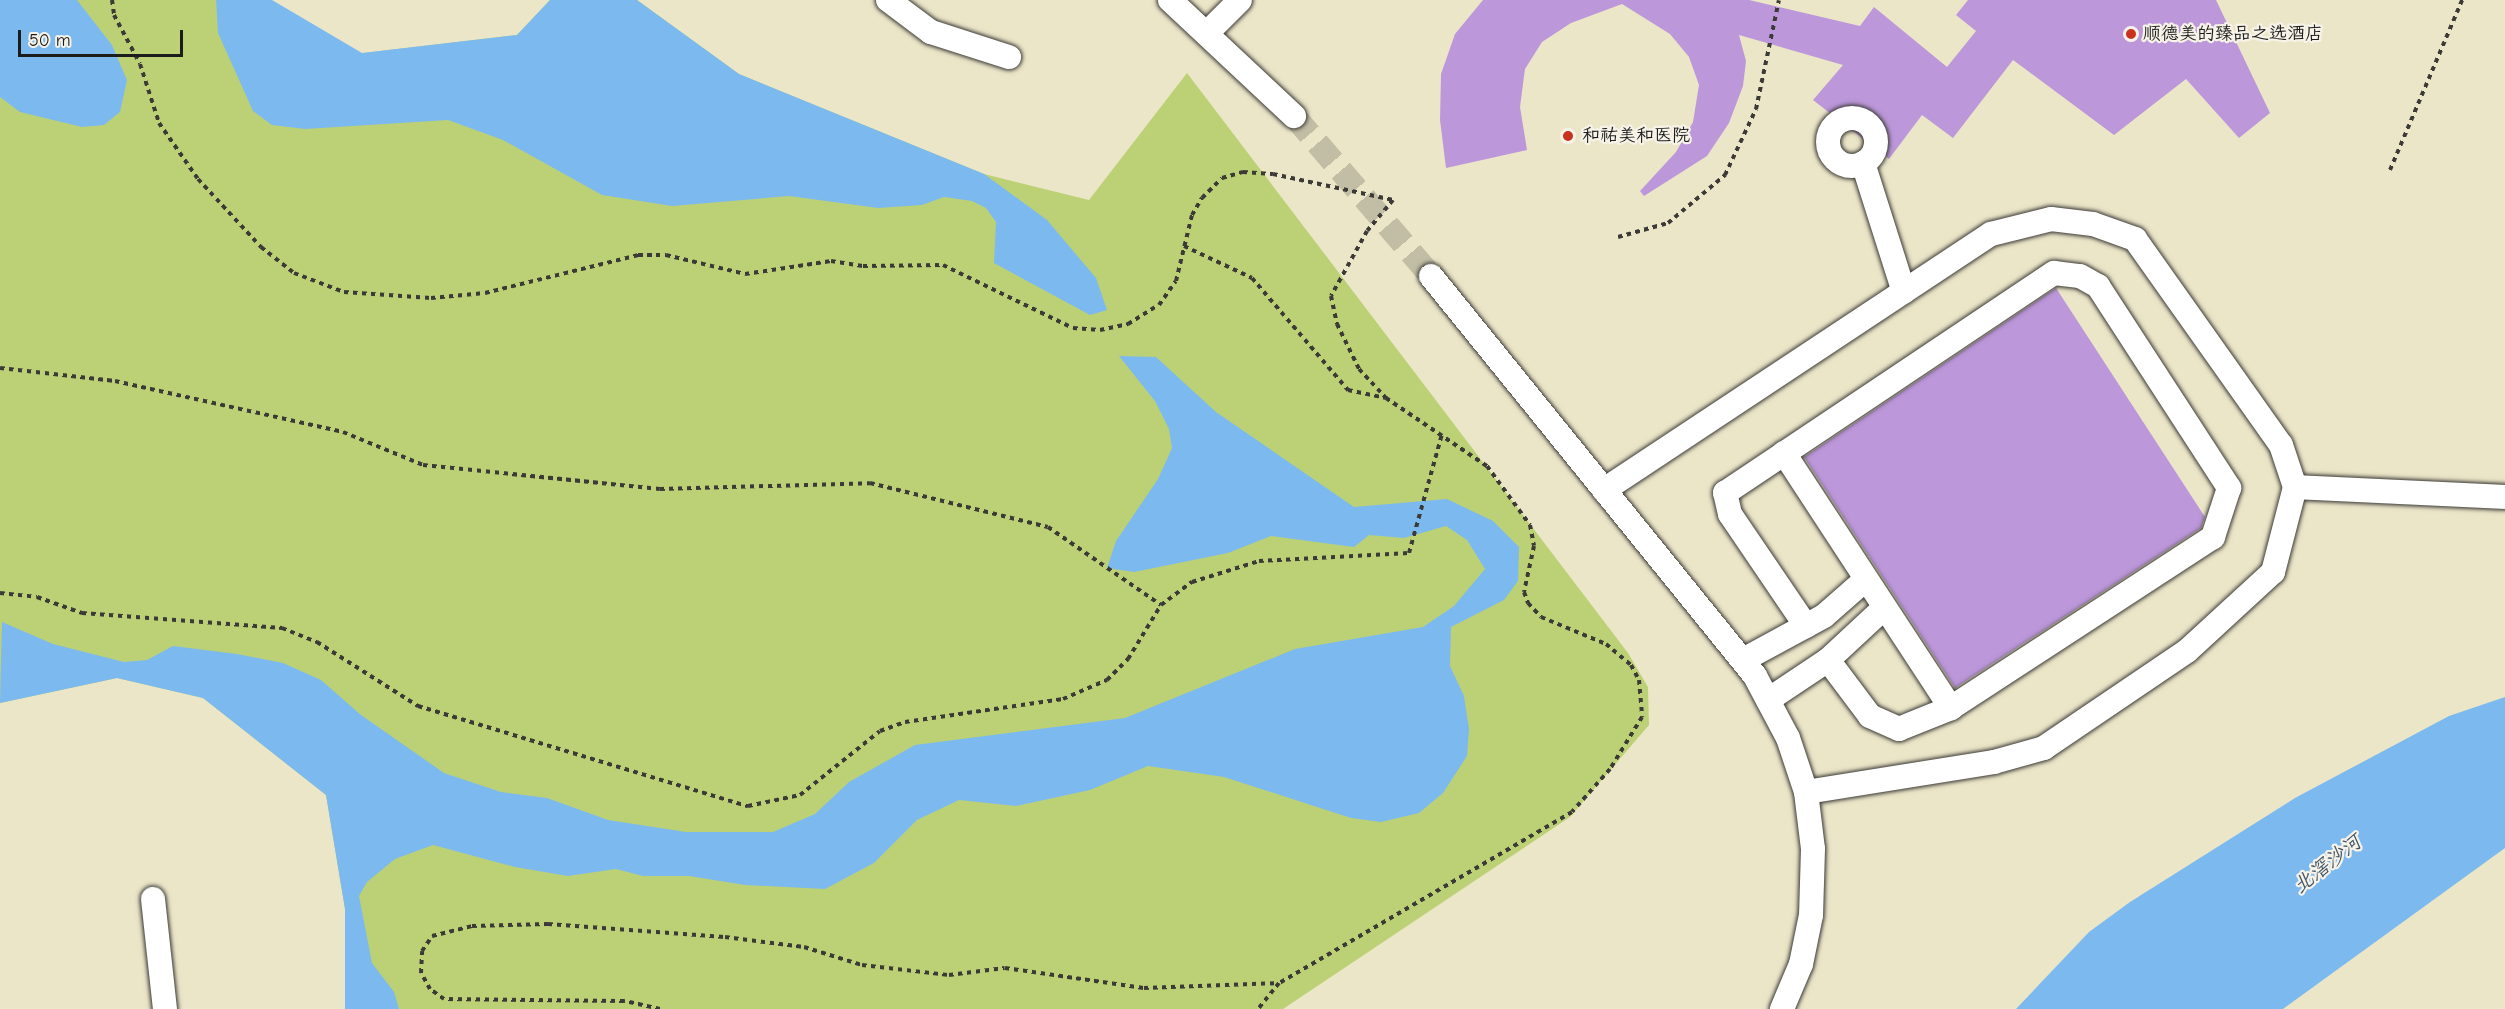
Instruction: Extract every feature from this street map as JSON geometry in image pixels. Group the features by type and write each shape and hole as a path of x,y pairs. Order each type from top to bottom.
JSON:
{"street":[{"path":"888,0 931,32 1009,57"},
{"path":"1170,0 1208,32 1294,116"},
{"path":"1208,32 1240,0"},
{"path":"1863,164 1904,292"},
{"path":"1604,490 1991,234 2051,219 2093,225 2136,239 2281,445 2295,487 2272,572 2187,651 2044,748 1994,762 1806,792"},
{"path":"1806,626 1730,514 1725,493 2054,273 2080,276 2098,286 2229,488 2213,537 1951,708 1899,729 1882,724 1870,716 1828,660"},
{"path":"1431,276 1743,660 1788,738 1806,792 1813,849 1811,915 1801,964 1782,1009"},
{"path":"1784,453 1865,580 1951,708"},
{"path":"2295,487 2505,497"},
{"path":"1743,660 1824,616 1865,580"},
{"path":"1768,700 1828,660 1884,608"},
{"path":"153,899 165,1009"}],"path":[{"path":"112,0 114,15 140,64 159,123 198,179 261,247 294,273 344,292 430,298 485,293 638,255 666,255 745,274 831,261 863,266 943,265 1073,328 1100,330 1128,324 1159,305 1176,281 1192,215 1202,198 1222,178 1244,172 1274,174 1393,200 1367,231 1331,296 1337,324 1359,369 1386,398 1487,466 1530,525 1534,546 1524,592 1528,603 1541,617 1606,644 1631,665 1639,680 1642,717 1610,769 1572,812 1279,983 1258,1009"},
{"path":"1618,237 1668,223 1725,175 1756,109 1779,0"},
{"path":"2390,170 2462,0"},
{"path":"1184,246 1252,278 1348,390 1386,398"},
{"path":"0,368 115,381 344,432 423,465 660,489 870,483 1048,527 1161,605"},
{"path":"0,593 37,597 82,613 282,628 317,642 418,706 748,806 800,795 880,731 905,722 1063,699 1107,680 1128,659 1161,605 1192,582 1259,561 1409,553 1442,434"},
{"path":"660,1009 624,1001 444,999 430,989 422,973 422,951 432,936 472,926 548,924 725,937 804,947 862,965 949,975 1005,968 1144,988 1279,983"}],"green space":[{"path":"0,0 270,0 355,54 517,35 550,0 637,0 739,74 984,174 1089,200 1187,73 1628,653 1648,687 1649,725 1570,817 1283,1009 345,1009 345,909 326,795 203,698 117,678 0,703"}],"water":[{"path":"0,0 77,0 112,45 127,80 120,112 104,125 82,127 20,112 0,97"},
{"path":"216,0 272,0 362,53 517,35 550,0 637,0 739,74 984,174 1047,220 1096,278 1107,310 1090,315 994,263 996,222 986,208 972,201 944,197 922,205 878,208 789,196 672,206 602,195 503,140 448,120 305,129 272,125 253,111 218,33"},
{"path":"1119,356 1156,357 1216,412 1354,507 1447,499 1493,521 1519,547 1518,581 1504,600 1451,627 1450,666 1464,696 1469,729 1467,756 1443,793 1419,813 1381,822 1351,818 1224,777 1148,766 1090,790 1016,806 959,800 917,820 874,863 825,889 745,885 689,876 643,876 616,869 568,876 515,867 433,845 395,859 367,882 359,896 372,963 394,992 399,1009 345,1009 345,909 326,795 203,698 117,678 0,703 2,622 53,644 124,662 147,660 173,646 237,654 283,663 321,680 361,715 444,773 501,792 547,798 608,820 686,832 773,832 815,814 849,782 915,745 1125,718 1295,649 1423,627 1454,606 1485,569 1467,540 1446,526 1404,538 1369,535 1354,547 1271,536 1228,553 1134,572 1107,568 1116,541 1158,479 1172,448 1169,429 1155,401"},
{"name":"北滘沙河","path":"2505,697 2505,848 2283,1009 2016,1009 2089,932 2130,902 2295,798 2449,716"}],"building":[{"path":"1483,0 1749,0 1860,26 1874,7 1947,67 1976,31 1956,15 1968,0 2216,0 2270,113 2239,138 2186,79 2114,135 2013,60 1953,138 1922,115 1889,159 1813,100 1843,65 1739,35 1746,61 1743,86 1729,123 1707,156 1644,196 1640,191 1676,152 1693,122 1699,85 1689,57 1670,34 1622,4 1571,23 1542,42 1525,69 1520,107 1527,150 1446,168 1440,120 1441,74 1455,34"},
{"path":"2056,288 2205,517 2201,528 1955,688 1804,457"}],"tunnel":[{"path":"1294,116 1431,276"}],"place":[{"name":"顺德美的臻品之选酒店","path":"2131,34"},
{"name":"和祐美和医院","path":"1568,136"}]}
